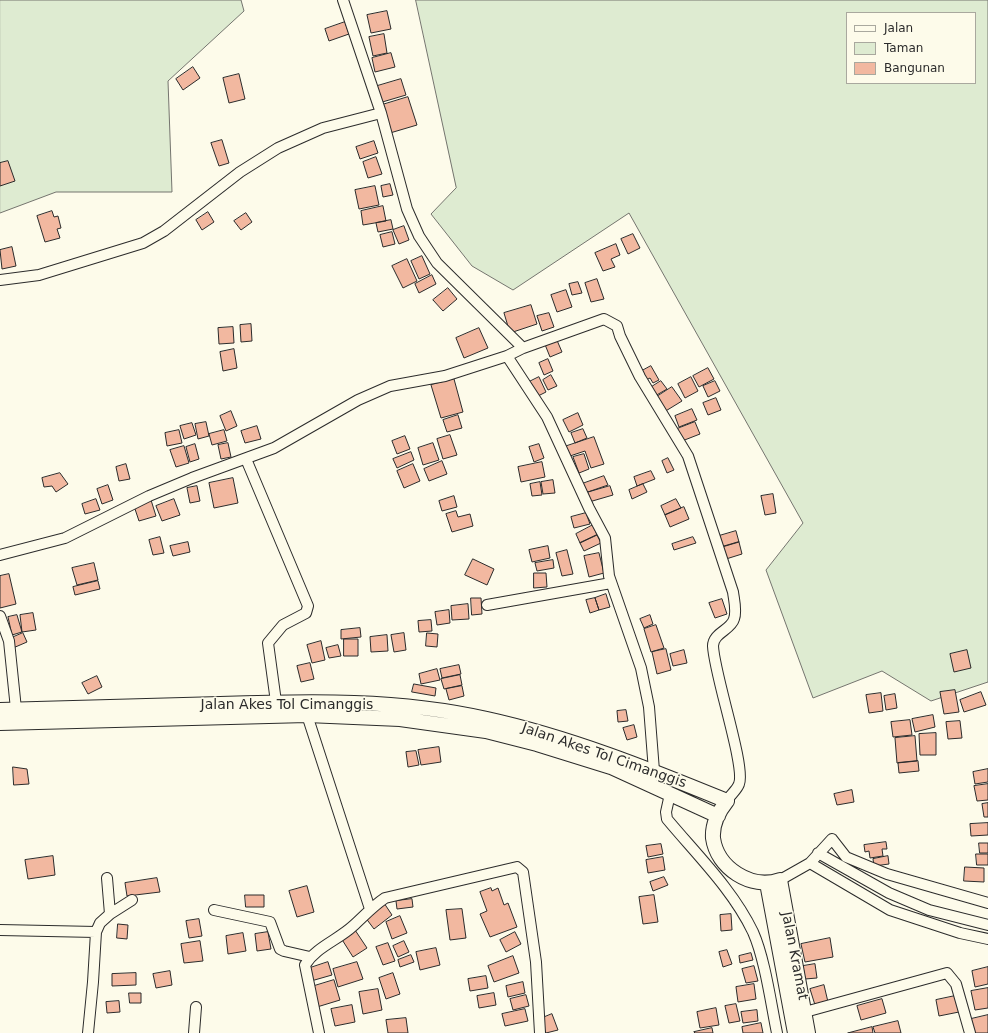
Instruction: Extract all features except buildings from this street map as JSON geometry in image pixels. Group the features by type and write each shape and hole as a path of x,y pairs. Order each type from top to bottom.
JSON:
{"main road":[{"name":"Jalan Akes Tol Cimanggis","path":"0,710 276,702 344,709 400,719 486,731 537,744 611,767 718,816"},
{"name":"Jalan Akes Tol Cimanggis","path":"0,723 307,715 344,709 408,707 486,718 538,731 654,771 727,801"},
{"path":"727,801 718,816 713,837 722,859 738,875 773,882"},
{"name":"Jalan Kramat","path":"773,882 805,1012 808,1033"},
{"name":"Jalan Kramat","path":"773,882 795,1033"}],"street":[{"path":"343,0 382,113 407,209 426,249 437,263 524,348"},
{"path":"0,280 39,275 143,242 164,231 240,172 278,148 323,128 382,113"},
{"path":"0,555 65,538 149,496 281,444 307,428 390,386 445,376 507,356 524,348 599,320 604,319 611,321 617,326 620,336 640,377 688,456 733,592 735,613 734,621 714,639 713,646 717,677 734,738 740,771 740,783 727,801"},
{"path":"507,356 547,417 589,508 605,538 611,583 641,668 649,707 654,771"},
{"path":"246,459 308,606 306,613 283,625 268,643 276,702"},
{"path":"487,605 611,583"},
{"path":"0,616 9,640 16,709"},
{"path":"307,715 370,909"},
{"path":"670,794 666,812 667,819 732,897 753,933 760,954 777,1033"},
{"path":"773,882 810,863 832,839 846,857 887,874 988,903"},
{"path":"818,854 889,893 929,910 988,925"},
{"path":"810,863 890,910 960,933 988,939"},
{"path":"319,1033 305,965 310,957 352,927 370,909 385,898 517,867 523,872 536,962 540,1033"},
{"path":"107,878 110,914"},
{"path":"88,1033 94,982 96,932 100,923 110,914 132,900"},
{"path":"214,910 270,922 280,949 310,957"},
{"path":"0,930 96,932"},
{"path":"805,1012 947,972 956,984 970,1033"},
{"path":"194,1033 196,1007"}],"green space":[{"path":"0,0 241,0 244,11 168,81 172,192 56,192 0,213"},
{"path":"416,0 988,0 988,682 931,701 882,671 813,698 766,570 803,523 629,213 513,290 472,266 431,214 456,188"}]}
